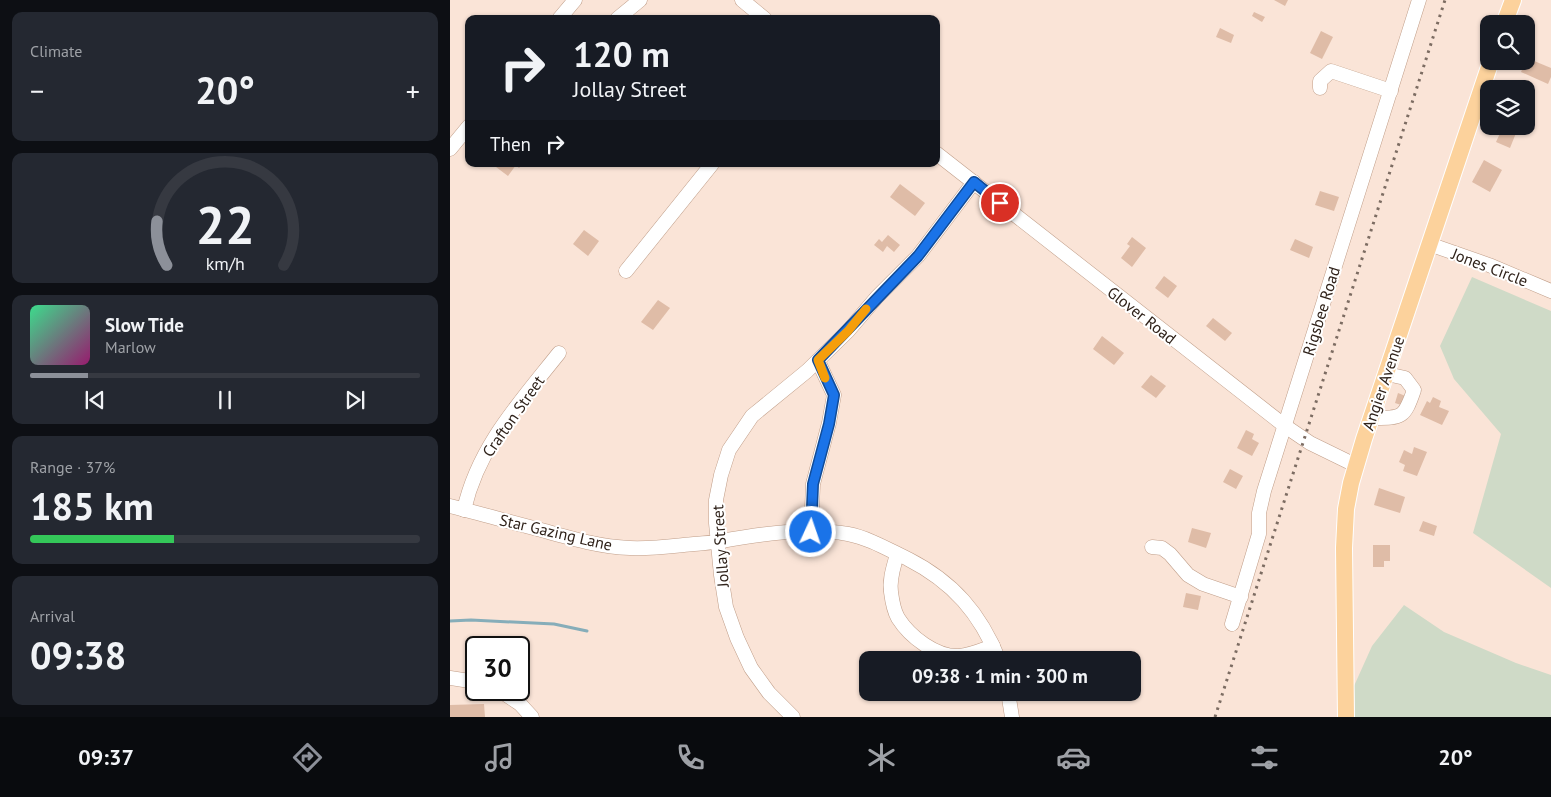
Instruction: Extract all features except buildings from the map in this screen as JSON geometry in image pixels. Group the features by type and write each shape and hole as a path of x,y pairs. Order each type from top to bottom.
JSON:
{"main road":[{"path":"1507,15 1513,0"},
{"name":"Angier Avenue","path":"1346,717 1344,548 1346,509 1356,465 1371,418 1488,70"}],"street":[{"path":"562,15 575,0"},
{"path":"623,15 640,0"},
{"path":"742,0 760,15"},
{"name":"Rigsbee Road","path":"1232,624 1259,534 1259,513 1264,492 1419,0"},
{"path":"1320,88 1320,81 1331,71 1390,91"},
{"path":"450,149 465,131"},
{"name":"Glover Road","path":"940,156 1285,426 1304,439 1356,465"},
{"path":"626,271 710,167"},
{"name":"Jollay Street","path":"793,717 769,693 751,668 737,638 726,607 716,523 716,500 729,450 752,416 807,371 918,256 974,182"},
{"name":"Jones Circle","path":"1429,244 1489,265 1551,291"},
{"name":"Crafton Street","path":"464,510 475,473 492,440 559,353"},
{"path":"811,532 813,484 829,424 834,395 818,360"},
{"path":"1371,418 1395,418 1408,408 1414,390 1405,378 1387,374"},
{"name":"Star Gazing Lane","path":"450,506 594,544 629,548 658,548 719,542 743,536 811,532 848,534 873,542 940,578 960,596 978,619 994,651"},
{"path":"1152,547 1162,548 1170,554 1188,575 1202,584 1241,597"},
{"path":"897,554 891,579 891,591 897,616 905,627 926,644 948,655 968,654 992,646"},
{"path":"450,678 465,680"},
{"path":"516,701 532,717"},
{"path":"1009,701 1012,717"}],"green space":[{"path":"1472,277 1551,311 1551,588 1473,533 1501,434 1454,379 1440,346"},
{"path":"1404,605 1444,632 1516,663 1551,675 1551,717 1355,717 1354,686 1372,646"}],"waterway":[{"path":"450,621 471,620 554,624 587,631"}],"railway":[{"path":"1215,717 1445,0"}],"slow traffic":[{"path":"825,378 818,360 848,331 866,309"}],"route":[{"path":"811,532 813,484 829,424 834,395 818,360 848,331 877,297 918,256 974,182 1000,203"}]}
